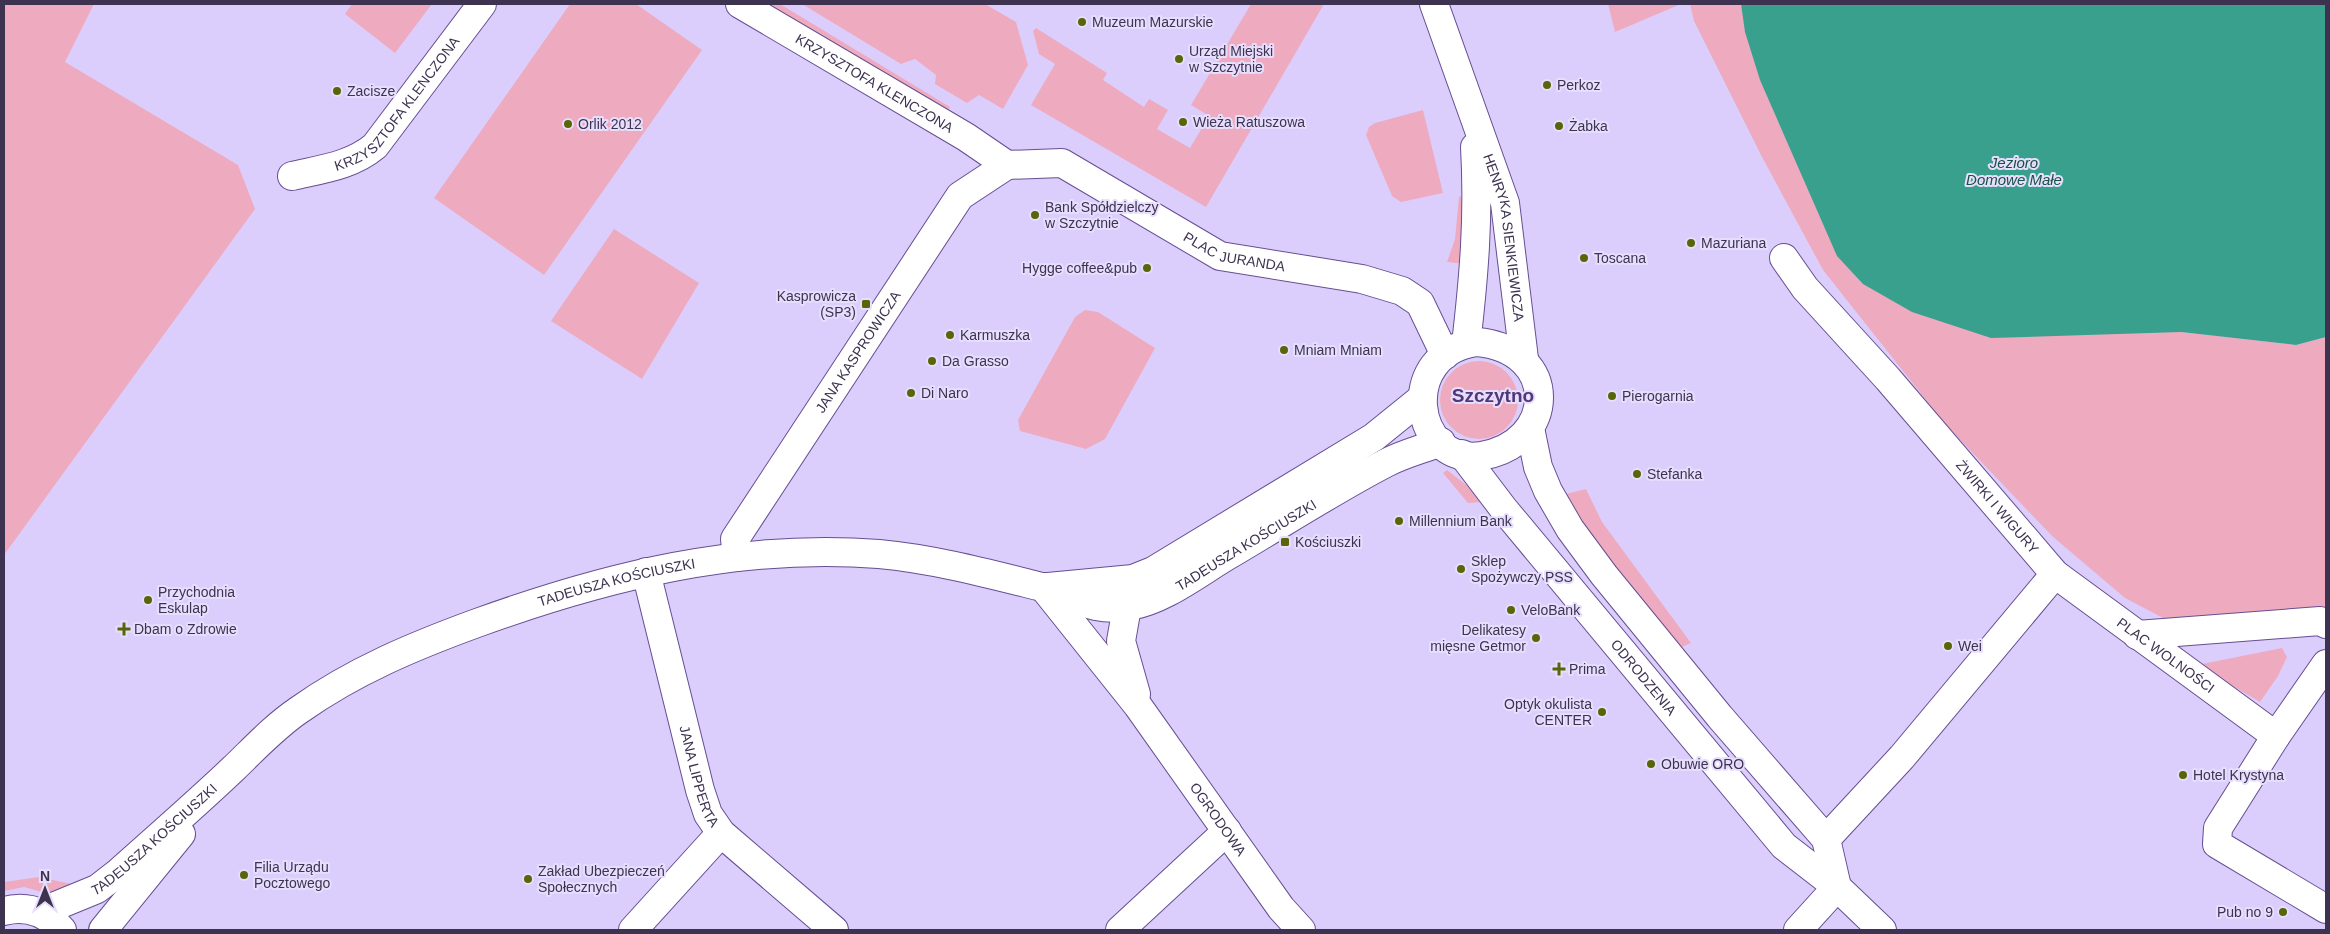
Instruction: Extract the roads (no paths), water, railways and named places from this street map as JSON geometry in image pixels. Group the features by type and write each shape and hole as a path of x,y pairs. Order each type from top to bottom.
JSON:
{"street":[{"name":"KRZYSZTOFA KLENCZONA","path":"292,176 345,164 363,156 375,146 482,4"},
{"name":"KRZYSZTOFA KLENCZONA","path":"740,4 966,137 1007,164"},
{"name":"HENRYKA SIENKIEWICZA","path":"1434,4 1473,118 1505,203 1524,359"},
{"name":"HENRYKA SIENKIEWICZA","path":"1455,349 1474,276 1478,201 1473,118"},
{"name":"PLAC JURANDA","path":"1007,164 1062,163 1220,256 1362,279 1402,291 1420,303 1455,349"},
{"name":"JANA KASPROWICZA","path":"737,557 735,539 960,196 1007,164"},
{"name":"ŻWIRKI I WIGURY","path":"1784,258 1805,288 1888,379 2055,574"},
{"path":"1493,344 1511,350 1524,359 1533,371 1539,388 1539,401 1530,428 1518,440 1501,450 1480,456 1452,448 1429,429 1422,399 1427,377 1436,363 1455,349 1493,344"},
{"name":"TADEUSZA KOŚCIUSZKI","path":"1043,587 1133,579 1153,571 1374,436 1422,399"},
{"path":"1530,428 1538,467 1548,491 1570,528 1604,575 1720,717 1826,839 1837,887 1798,930"},
{"name":"TADEUSZA KOŚCIUSZKI","path":"41,912 97,888 111,878 289,716 333,687 384,660 426,641 528,605 646,572 704,560 835,552 885,555 932,561 1043,587 1090,606 1111,609 1127,607 1141,604 1168,591 1389,461 1452,448"},
{"name":"ODRODZENIA","path":"1452,448 1784,846 1837,887 1882,930"},
{"name":"JANA LIPPERTA","path":"646,572 700,790 708,814 721,833 834,930"},
{"path":"1784,846 1826,839 1902,757 2055,574"},
{"name":"PLAC WOLNOŚCI","path":"2055,574 2276,736"},
{"name":"OGRODOWA","path":"1043,587 1138,706 1282,908 1301,930"},
{"name":"OGRODOWA","path":"1127,607 1121,641 1138,706"},
{"path":"2137,635 2320,621 2326,624"},
{"path":"2326,664 2276,736 2218,828 2217,844 2326,909"},
{"name":"TADEUSZA KOŚCIUSZKI","path":"103,930 234,768"},
{"path":"1120,930 1227,831"},
{"path":"632,930 721,833"},
{"path":"4,911 28,909 41,912 62,930"}],"water":[{"name":"Jezioro Domowe Małe","path":"1741,4 2326,4 2326,337 2296,345 2181,332 1991,338 1912,312 1863,284 1837,256 1760,80 1745,32"}],"place":[{"name":"Muzeum Mazurskie","path":"1082,22"},
{"name":"Urząd Miejski w Szczytnie","path":"1179,59"},
{"name":"Perkoz","path":"1547,85"},
{"name":"Zacisze","path":"337,91"},
{"name":"Wieża Ratuszowa","path":"1183,122"},
{"name":"Orlik 2012","path":"568,124"},
{"name":"Żabka","path":"1559,126"},
{"name":"Bank Spółdzielczy w Szczytnie","path":"1035,215"},
{"name":"Mazuriana","path":"1691,243"},
{"name":"Toscana","path":"1584,258"},
{"name":"Hygge coffee&pub","path":"1147,268"},
{"name":"Kasprowicza (SP3)","path":"866,304"},
{"name":"Karmuszka","path":"950,335"},
{"name":"Mniam Mniam","path":"1284,350"},
{"name":"Da Grasso","path":"932,361"},
{"name":"Di Naro","path":"911,393"},
{"name":"Pierogarnia","path":"1612,396"},
{"name":"Stefanka","path":"1637,474"},
{"name":"Millennium Bank","path":"1399,521"},
{"name":"Kościuszki","path":"1285,542"},
{"name":"Sklep Spożywczy PSS","path":"1461,569"},
{"name":"Przychodnia Eskulap","path":"148,600"},
{"name":"VeloBank","path":"1511,610"},
{"name":"Dbam o Zdrowie","path":"124,629"},
{"name":"Delikatesy mięsne Getmor","path":"1536,638"},
{"name":"Wei","path":"1948,646"},
{"name":"Prima","path":"1559,669"},
{"name":"Optyk okulista CENTER","path":"1602,712"},
{"name":"Obuwie ORO","path":"1651,764"},
{"name":"Hotel Krystyna","path":"2183,775"},
{"name":"Filia Urządu Pocztowego","path":"244,875"},
{"name":"Zakład Ubezpieczeń Społecznych","path":"528,879"},
{"name":"Pub no 9","path":"2283,912"}],"district":[{"name":"Szczytno","path":"1493,395"}]}
